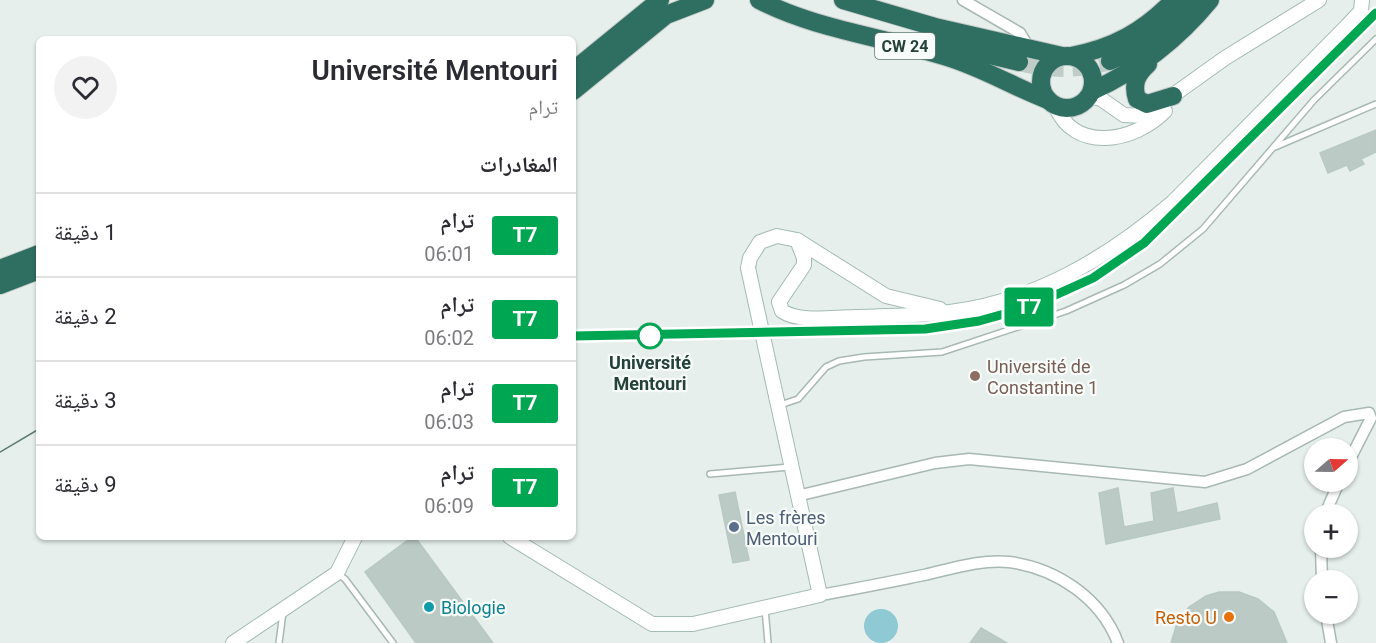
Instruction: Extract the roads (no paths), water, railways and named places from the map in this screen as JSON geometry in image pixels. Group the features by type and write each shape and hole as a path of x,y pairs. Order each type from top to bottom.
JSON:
{"highway":[{"path":"576,69 660,0"},
{"path":"576,88 657,21 680,8 705,0"},
{"name":"CW 24","path":"759,0 797,16 956,59 985,70 1051,103"},
{"name":"CW 24","path":"766,0 1024,55 1067,56 1120,43 1138,32 1174,0"},
{"name":"CW 24","path":"843,0 1024,55"},
{"path":"1110,62 1153,38 1172,24 1195,0"},
{"path":"1138,115 1134,85 1137,77 1210,0"},
{"path":"1090,93 1093,82 1087,65 1067,56 1054,59 1043,70 1041,86 1051,103 1070,108 1077,106 1090,93 1169,43"},
{"path":"1138,115 1147,104 1173,96"},
{"path":"0,269 36,255"},
{"path":"0,285 36,271"}],"street":[{"path":"963,0 1020,33 1024,55"},
{"path":"1090,93 1116,112 1138,115 1162,114 1173,96 1225,58 1320,0"},
{"path":"797,240 804,258 804,265 779,302 782,311 788,315 854,317 951,312 1045,286 1085,267 1143,228 1198,178 1347,26 1361,11 1362,0"},
{"path":"1051,103 1067,125 1090,136 1116,139 1138,115"},
{"path":"820,595 748,268 756,247 765,239 783,235 797,240 886,296 951,312"},
{"path":"797,496 935,463 969,459 1205,482 1247,469 1344,417 1373,411"},
{"path":"1358,446 1369,426 1373,411"},
{"path":"232,643 337,573 354,540"},
{"path":"515,540 652,624 693,624 765,606 978,563 1009,562 1049,573 1071,585 1100,612 1118,643"},
{"path":"1328,624 1331,643"}],"lane":[{"path":"777,400 798,399 826,367 839,361 864,357 942,352 1066,311 1131,281 1160,264 1203,229 1314,100 1376,39"},
{"path":"1272,148 1376,104"},
{"path":"710,474 791,467"},
{"path":"337,573 345,579 393,643"},
{"path":"765,606 768,643"},
{"path":"279,643 284,610"}],"water":[{"path":"881,609 893,614 898,626 893,638 881,643 869,638 864,626 869,614"}],"tunnel":[{"path":"1019,62 1064,68 1110,61"}],"tram line":[{"path":"576,336 925,329 979,321 1029,307 1093,278 1144,243 1376,13"},
{"name":"T7","path":"576,336 768,334 925,329 979,321 1029,307 1093,278 1144,243 1376,13"},
{"path":"0,452 36,431"}],"place":[{"name":"Université Mentouri","path":"650,336"},
{"name":"Université de Constantine 1","path":"975,376"},
{"name":"Les frères Mentouri","path":"734,527"},
{"name":"Biologie","path":"429,607"},
{"name":"Resto U","path":"1229,617"}]}
